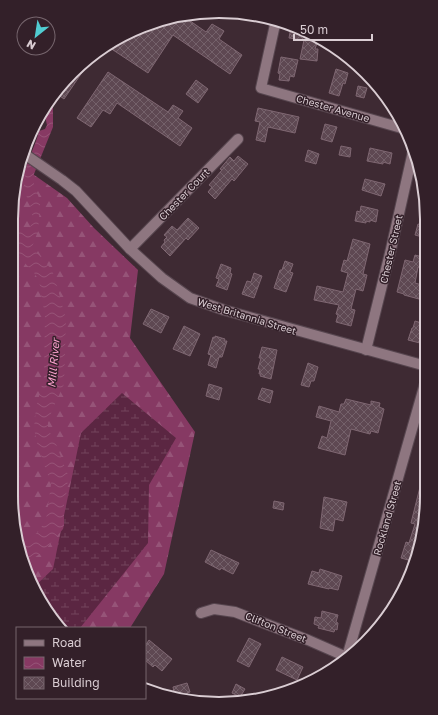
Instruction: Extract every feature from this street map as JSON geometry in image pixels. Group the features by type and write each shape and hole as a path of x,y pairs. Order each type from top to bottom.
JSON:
{"street":[{"name":"Chester Avenue","path":"275,26 261,88 397,127"},
{"name":"Chester Court","path":"130,249 238,139"},
{"name":"West Britannia Street","path":"28,157 81,195 130,249 171,285 190,298 201,303 420,364"},
{"name":"Chester Street","path":"366,350 411,160"},
{"name":"Rockland Street","path":"351,648 420,401"},
{"name":"Clifton Street","path":"201,613 214,609 235,612 308,640 341,655"}],"green space":[{"path":"25,168 67,198 94,228 138,270 130,338 195,432 164,574 131,627 67,627 52,608 33,573 25,548 18,509 18,206"},
{"path":"122,393 176,438 149,485 148,543 81,627 67,627 52,608 38,583 53,569 81,433"}],"water":[{"name":"Mill River","path":"53,106 53,127 34,174 34,186 40,200 40,207 38,231 32,247 52,270 66,319 64,384 48,420 48,429 56,444 68,475 67,491 64,502 63,529 45,550 29,562 24,543 38,532 46,520 51,484 38,447 34,429 36,408 44,377 45,313 39,281 35,274 22,260 21,255 18,252 18,229 24,233 32,222 31,209 25,190 24,177 25,170 39,131 45,129 47,125 46,117"}],"building":[{"path":"190,21 206,32 212,24 224,31 219,39 242,55 230,74 173,35 148,73 112,49 142,33 180,22"},
{"path":"290,31 317,43 315,49 318,49 317,61 300,59 304,40 289,38"},
{"path":"281,57 298,60 294,77 290,76 289,81 279,80 280,74 278,73"},
{"path":"336,69 348,73 345,84 343,83 339,96 329,93"},
{"path":"83,71 64,99 60,96 68,86"},
{"path":"108,72 168,112 173,105 183,111 178,118 192,128 180,146 117,103 110,114 103,110 91,127 77,118"},
{"path":"196,80 208,89 198,103 186,94"},
{"path":"358,86 367,88 364,98 356,96"},
{"path":"258,108 299,117 295,133 268,127 265,142 256,140 260,122 255,121"},
{"path":"325,124 337,127 332,142 321,139"},
{"path":"341,146 351,148 350,157 339,155"},
{"path":"370,148 392,153 390,164 367,161"},
{"path":"308,150 319,154 316,164 305,161"},
{"path":"238,156 248,164 234,181 232,179 215,199 208,192 212,187 209,185 222,170 220,169 230,157 234,161"},
{"path":"365,179 385,184 381,196 362,190"},
{"path":"361,206 378,210 376,222 370,220 370,222 366,221 366,223 355,221 357,211 360,212"},
{"path":"188,218 199,228 188,240 186,238 170,256 161,247 167,237 164,235 172,226 177,230"},
{"path":"418,224 420,224 420,236 415,235"},
{"path":"353,239 370,244 363,274 367,275 363,291 356,289 351,309 355,310 351,326 336,322 338,315 336,314 339,305 314,300 317,286 343,292 348,273 341,271 344,260 347,261"},
{"path":"415,255 420,256 420,268 418,267 415,283 420,284 419,299 397,292 405,260 413,262"},
{"path":"285,261 293,264 290,272 293,273 286,292 274,288 280,270 282,270"},
{"path":"221,264 231,268 230,273 232,274 227,290 216,286 219,279 216,278"},
{"path":"254,273 262,276 254,298 242,294 247,281 251,282"},
{"path":"151,309 169,317 161,333 143,324"},
{"path":"415,321 420,322 420,343 408,340"},
{"path":"184,326 200,334 190,356 173,349"},
{"path":"215,336 227,341 222,357 219,357 216,368 208,365 211,355 208,354 213,337 215,338"},
{"path":"262,347 277,350 271,379 260,376 261,374 259,374 260,369 258,369 261,358 259,358"},
{"path":"308,363 318,367 314,381 311,381 309,387 301,385"},
{"path":"209,384 222,388 219,400 206,396"},
{"path":"262,388 273,391 270,403 258,399"},
{"path":"346,399 371,405 371,401 380,403 379,407 384,409 378,433 371,431 370,434 351,429 345,455 318,448 322,436 327,438 331,421 316,417 319,406 339,412 341,404 344,404"},
{"path":"420,487 420,509 416,535 409,560 401,558 406,542 409,543 415,524 411,523"},
{"path":"324,497 347,502 343,521 335,519 333,531 320,528"},
{"path":"274,501 284,503 283,510 273,508"},
{"path":"211,550 239,563 233,574 221,568 220,570 205,562"},
{"path":"320,569 342,576 338,590 308,584 312,571 319,573"},
{"path":"322,611 338,615 336,622 338,623 337,630 335,629 334,632 318,628 319,626 314,624 315,617 321,618"},
{"path":"249,638 261,644 249,667 237,661"},
{"path":"149,640 172,659 162,671 155,665 153,667 146,661 146,644"},
{"path":"282,657 303,667 297,680 276,670"},
{"path":"187,683 190,692 187,694 174,692 173,687"},
{"path":"236,684 245,689 241,696 232,693"}]}
